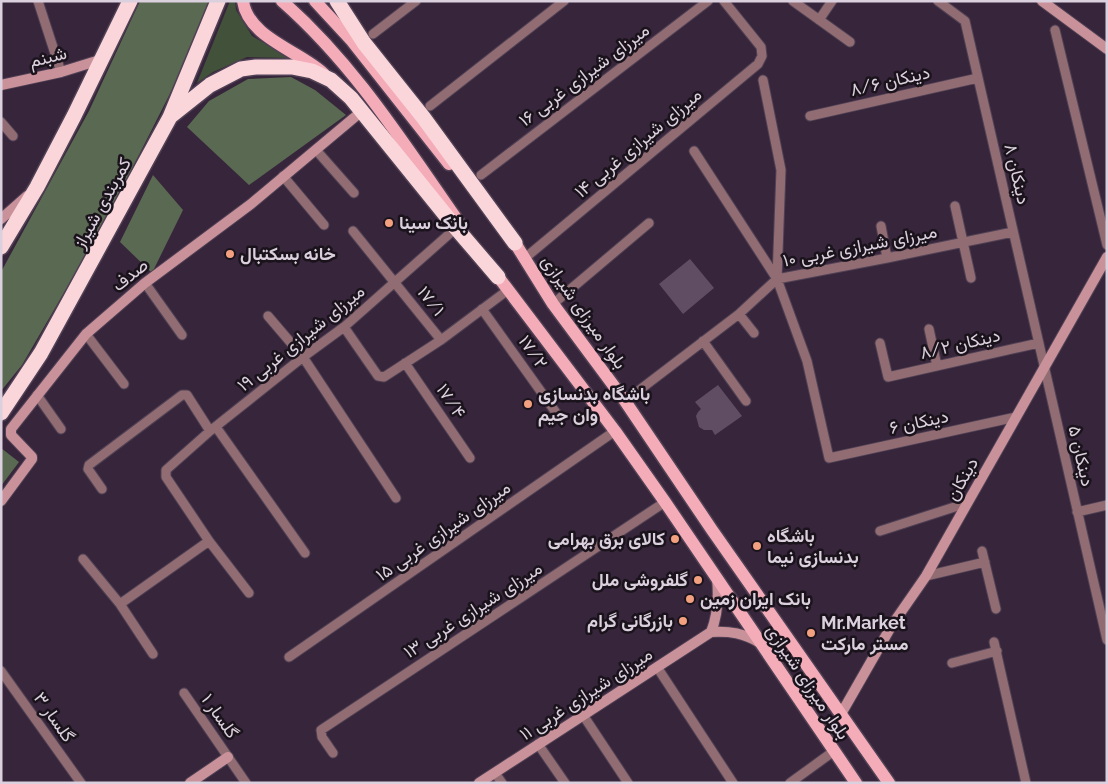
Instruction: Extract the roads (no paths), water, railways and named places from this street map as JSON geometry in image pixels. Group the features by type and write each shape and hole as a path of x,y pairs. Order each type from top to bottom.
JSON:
{"highway":[{"path":"105,53 119,1"},
{"path":"1,247 37,187 130,1"},
{"name":"کمربندی شیراز","path":"1,413 41,353 170,117 218,1"},
{"path":"338,1 364,43 423,117 515,243"},
{"path":"170,117 210,85 241,69 292,67 332,80 362,111 498,278"}],"main road":[{"path":"243,1 246,13 258,30 318,68 351,98"},
{"name":"بلوار میرزای شیرازی","path":"282,1 331,49 371,96 498,278 615,431 856,783"},
{"name":"بلوار میرزای شیرازی","path":"315,1 352,41 467,190 515,243 553,304 625,401 712,530 889,783"}],"street":[{"path":"38,1 61,72"},
{"path":"373,34 416,1"},
{"path":"430,106 564,1"},
{"name":"۱۶ میرزای شیرازی غربی","path":"480,175 708,1"},
{"name":"۱۴ میرزای شیرازی غربی","path":"525,258 758,64 762,56 761,47 724,1"},
{"path":"793,1 850,42"},
{"path":"819,20 832,1"},
{"name":"۸ دینکان","path":"938,1 965,21 1044,368"},
{"path":"1042,1 1107,49"},
{"path":"1055,30 1107,246"},
{"name":"شبنم","path":"1,85 61,72 105,53"},
{"name":"۸/۶ دینکان","path":"810,116 978,78"},
{"path":"763,80 781,170 777,279"},
{"name":"صدف","path":"1,501 32,462 32,456 11,435 11,429 86,334 145,283 251,204 362,111"},
{"path":"1,122 13,136"},
{"path":"316,150 354,193"},
{"path":"694,151 777,279"},
{"path":"283,176 324,225"},
{"path":"1,219 37,187"},
{"path":"954,206 971,278"},
{"path":"553,304 649,223"},
{"path":"881,226 887,258"},
{"name":"۱۹ میرزای شیرازی غربی","path":"209,541 166,477 166,470 213,429 303,357 344,327 456,228"},
{"name":"۱۷/۱","path":"353,231 441,340"},
{"name":"۱۰ میرزای شیرازی غربی","path":"625,401 739,314 777,279 1013,232"},
{"name":"دینکان","path":"841,714 892,625 926,576 1107,258"},
{"name":"دینکان ۶","path":"777,279 807,361 829,458 1016,417"},
{"path":"145,283 182,335"},
{"path":"344,327 378,376 384,378 441,340 508,290"},
{"name":"۱۷/۲","path":"482,309 557,414"},
{"path":"739,314 754,333"},
{"path":"268,316 303,357 396,498"},
{"path":"929,329 937,366"},
{"path":"86,334 124,384"},
{"path":"703,341 746,401"},
{"name":"دینکان ۸/۲","path":"880,343 888,377 1039,343"},
{"name":"۱۷/۴","path":"406,363 470,458"},
{"name":"۵ دینکان","path":"1044,368 1106,636"},
{"path":"37,395 61,429"},
{"path":"102,489 88,469 89,465 182,395 187,395 305,554"},
{"name":"۱۵ میرزای شیرازی غربی","path":"289,657 615,431"},
{"name":"۱۳ میرزای شیرازی غربی","path":"333,752 322,737 321,730 665,502"},
{"path":"880,531 967,503"},
{"path":"1077,512 1107,505"},
{"path":"120,604 209,541 248,593"},
{"path":"982,551 996,609"},
{"path":"83,559 120,604 153,654"},
{"path":"926,576 985,562"},
{"path":"717,579 718,610 710,632 734,632 745,635 761,644"},
{"name":"میرزای شیرازی غربی ۱۱","path":"479,783 710,632"},
{"path":"952,662 996,647 1026,783"},
{"path":"657,667 733,783"},
{"name":"گلسار ۳","path":"1,670 81,783"},
{"name":"گلسار ۱","path":"184,693 246,783"},
{"path":"583,715 628,783"},
{"path":"538,744 565,783"},
{"path":"790,783 834,751"},
{"path":"190,783 228,757"},
{"path":"494,772 502,783"}],"place":[{"name":"بانک سینا","path":"389,223"},
{"name":"خانه بسکتبال","path":"230,254"},
{"name":"باشگاه بدنسازی وان جیم","path":"528,404"},
{"name":"کالای برق بهرامی","path":"675,539"},
{"name":"باشگاه بدنسازی نیما","path":"757,546"},
{"name":"گلفروشی ملل","path":"698,580"},
{"name":"بانک ایران زمین","path":"690,599"},
{"name":"بازرگانی گرام","path":"683,621"},
{"name":"Mr.Market مستر مارکت","path":"811,633"}]}
